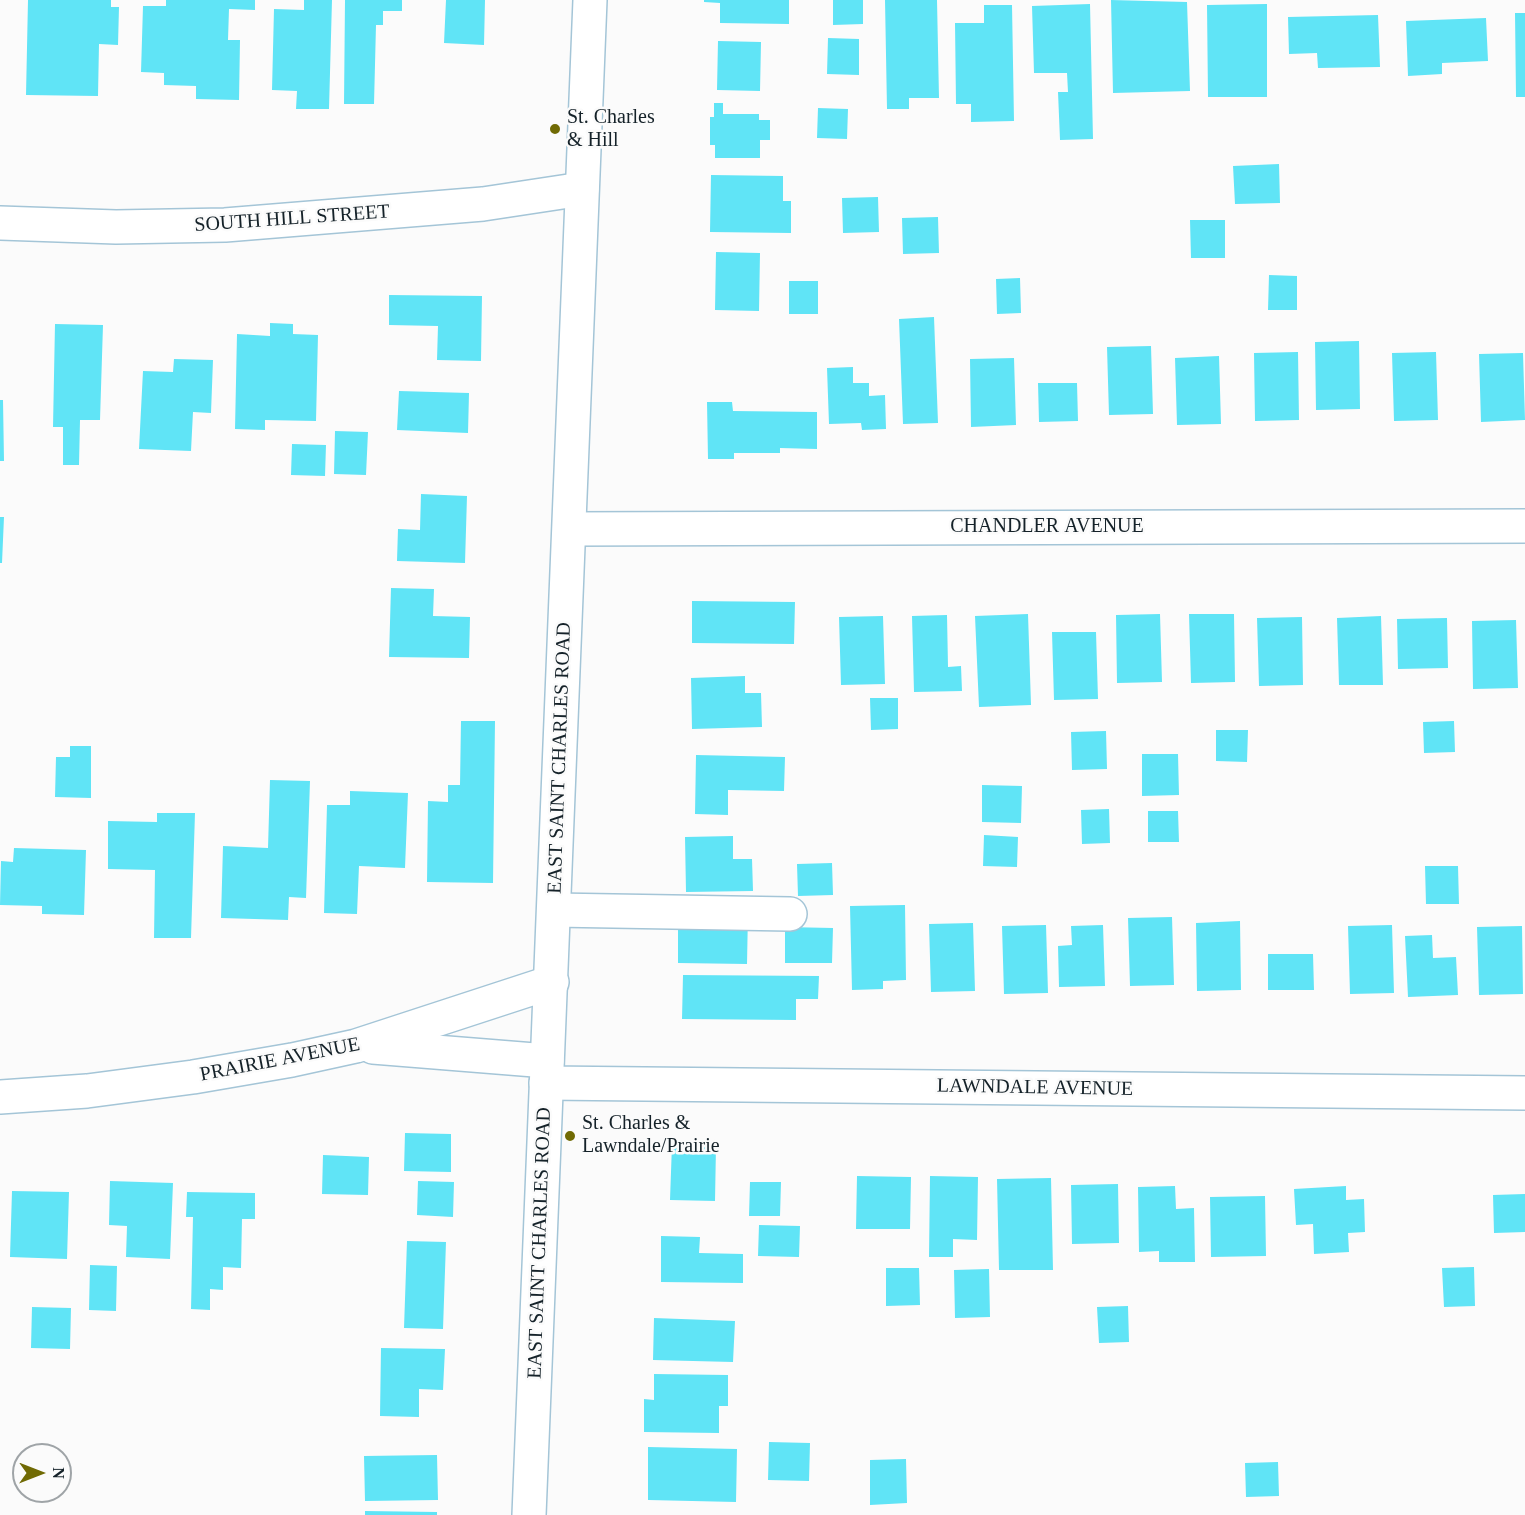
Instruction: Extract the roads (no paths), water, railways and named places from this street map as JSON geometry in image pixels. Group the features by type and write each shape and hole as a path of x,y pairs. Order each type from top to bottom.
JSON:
{"street":[{"name":"EAST SAINT CHARLES ROAD","path":"529,1515 590,0"},
{"name":"SOUTH HILL STREET","path":"0,223 116,227 225,225 483,204 582,189"},
{"name":"CHANDLER AVENUE","path":"570,529 1525,526"},
{"path":"554,910 790,914"},
{"name":"PRAIRIE AVENUE","path":"0,1097 87,1091 194,1077 356,1046 552,982"},
{"name":"LAWNDALE AVENUE","path":"356,1046 547,1072 1525,1093"}],"place":[{"name":"St. Charles & Hill","path":"555,129"},
{"name":"St. Charles & Lawndale/Prairie","path":"570,1136"}]}
